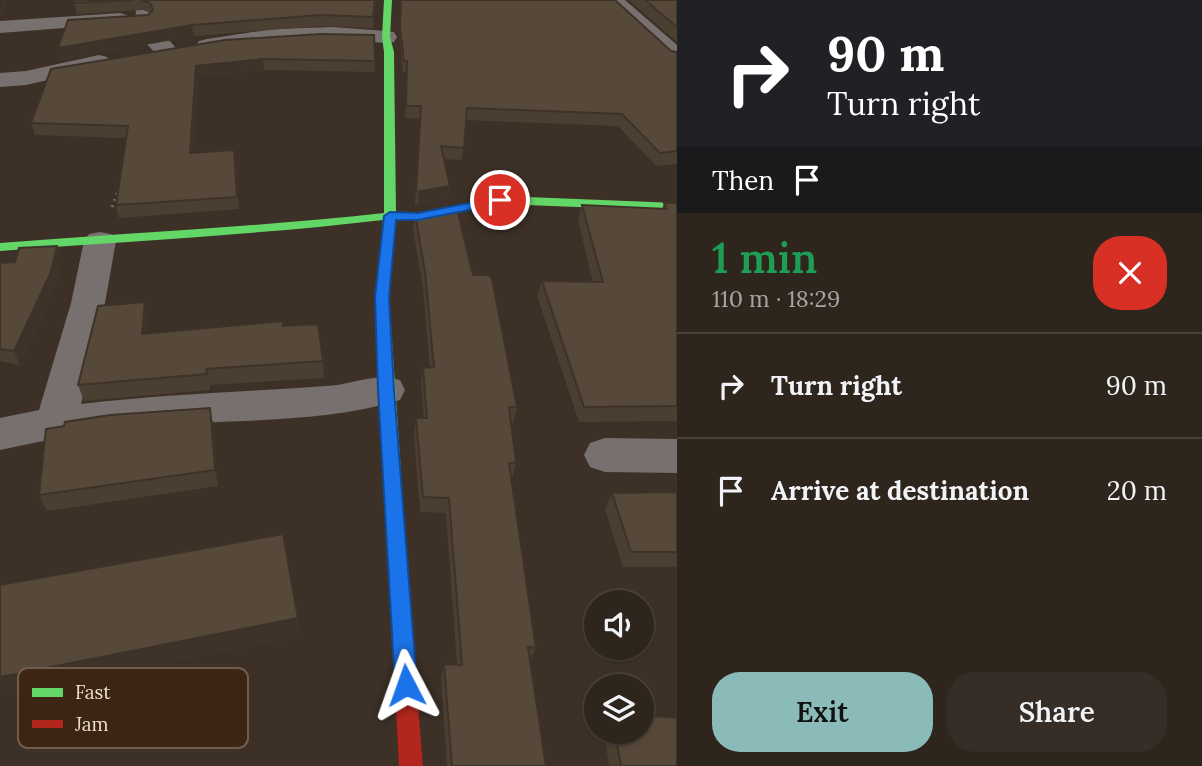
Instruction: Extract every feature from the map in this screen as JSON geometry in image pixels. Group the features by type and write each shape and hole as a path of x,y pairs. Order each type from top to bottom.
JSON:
{"main road":[{"path":"388,0 386,37 389,52 390,216 382,297 411,766"},
{"path":"0,247 221,230 285,228 390,216 418,217 500,200 677,207"}],"street":[{"path":"613,0 677,56"},
{"path":"20,61 4,26 146,9 152,40 167,51"},
{"path":"0,80 20,61 125,57 273,35 332,33 386,37"},
{"path":"56,422 88,303 100,241"},
{"path":"0,434 56,422 152,410 330,401 386,390"},
{"path":"605,456 677,456"}],"path":[{"path":"100,241 122,179"}],"building":[{"path":"76,0 134,0 74,3"},
{"path":"142,0 375,0 373,17 321,15 192,25 58,48 68,20 148,15 153,10 150,3"},
{"path":"401,0 615,0 671,51 677,52 677,151 660,153 622,114 467,108 464,148 441,146 450,186 416,192 421,106 406,106 407,61 404,61 400,26"},
{"path":"645,0 677,0 677,27"},
{"path":"321,34 374,35 375,61 263,59 196,66 190,153 234,150 237,197 116,205 128,126 31,123 51,69 225,40"},
{"path":"664,203 677,203 677,406 584,407 542,281 603,282 582,205 667,209"},
{"path":"456,205 473,275 489,275 492,279 517,407 509,407 516,463 509,463 536,648 528,647 546,766 452,766 444,664 462,665 449,498 423,497 416,418 427,418 423,368 434,367 425,272 415,213"},
{"path":"57,246 51,272 14,351 0,349 0,263 15,262 19,248"},
{"path":"145,302 142,334 283,321 283,326 318,324 323,361 206,369 207,374 78,385 98,306"},
{"path":"210,408 215,470 39,495 46,429 64,426 65,422 110,415"},
{"path":"677,492 677,552 631,552 612,493"},
{"path":"283,534 298,618 45,668 18,668 18,673 0,677 0,585"},
{"path":"654,716 677,718 677,766 621,766 617,744 654,744"}],"traffic: fast":[{"path":"388,0 386,37 389,52 390,216 382,297 401,619"},
{"path":"0,247 221,230 285,228 390,216 418,217 500,200 677,207"}],"traffic: jam":[{"path":"401,619 411,766"}],"route":[{"path":"406,685 382,297 390,216 418,217 500,200"}]}
